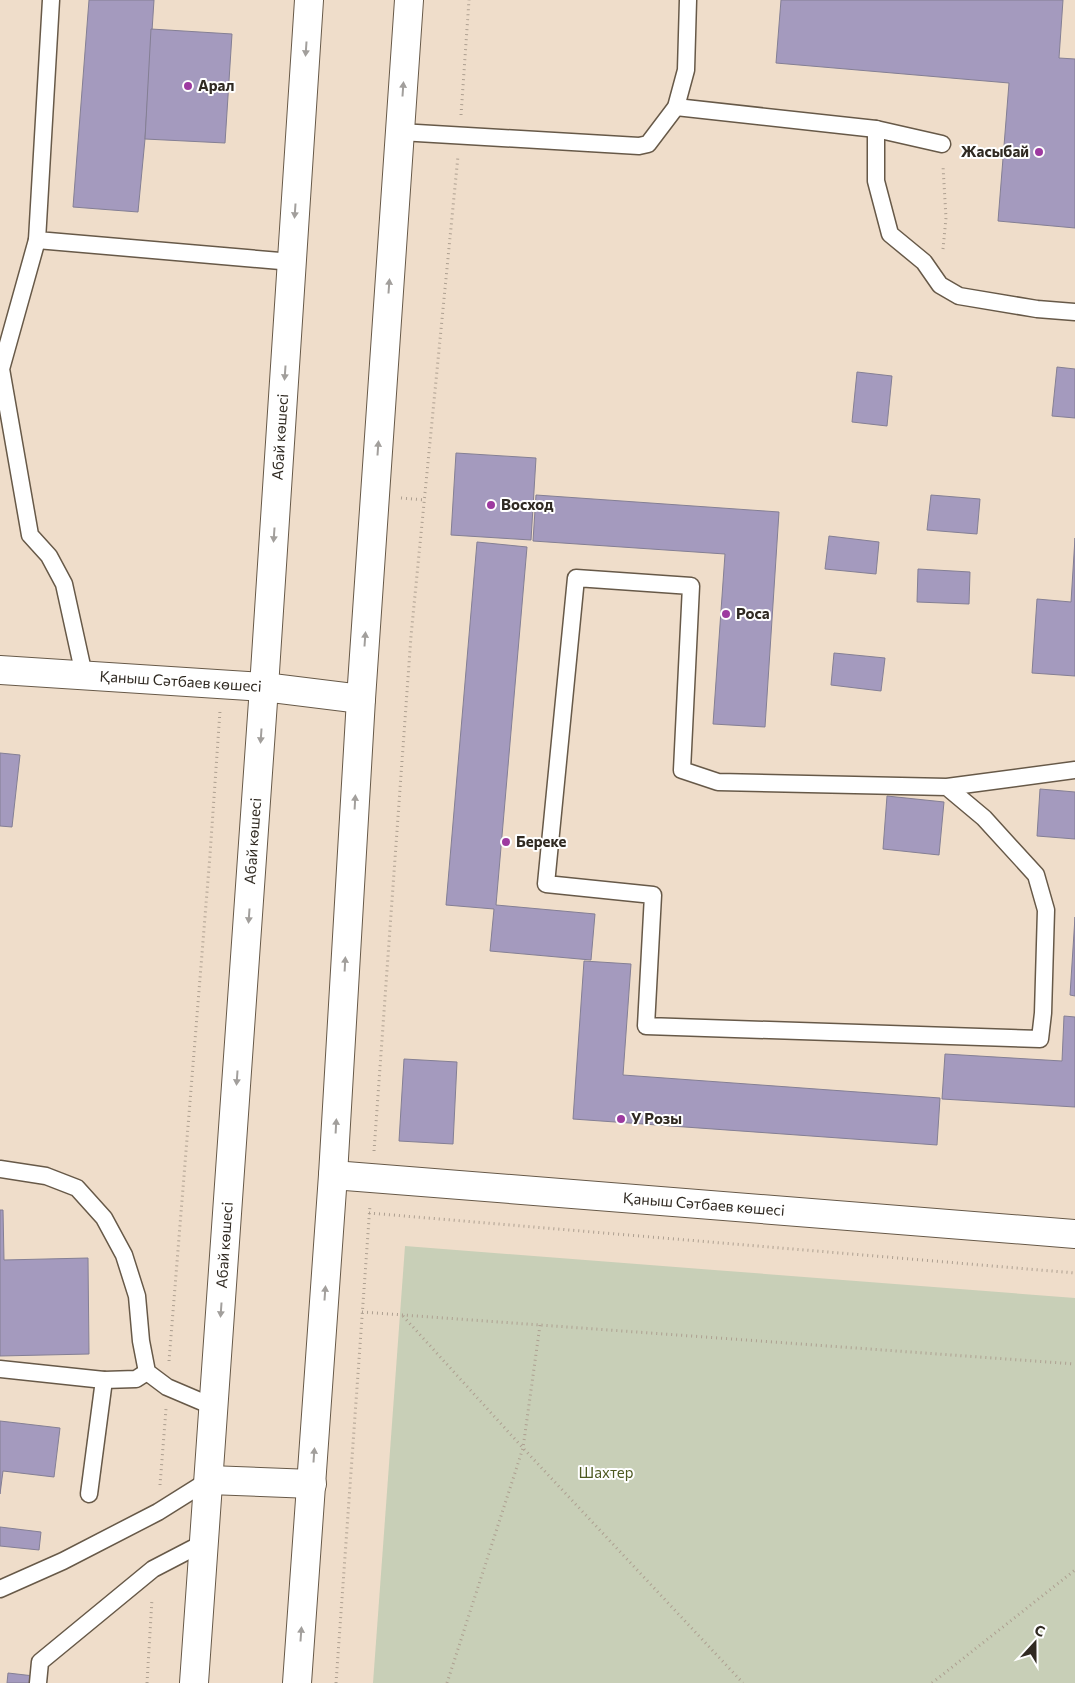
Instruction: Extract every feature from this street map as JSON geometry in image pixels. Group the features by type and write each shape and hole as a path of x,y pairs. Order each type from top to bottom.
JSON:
{"main road":[{"name":"Абай көшесі","path":"194,1683 264,688 309,0"},
{"path":"298,1683 333,1175 361,699 409,0"},
{"name":"Қаныш Сәтбаев көшесі","path":"0,670 264,688 361,699"},
{"name":"Қаныш Сәтбаев көшесі","path":"333,1175 1075,1234"},
{"path":"209,1480 312,1484"}],"lane":[{"path":"51,0 36,240 1,369 30,535 49,556 64,584 84,675"},
{"path":"400,132 639,146 648,144 676,107 686,70 688,0"},
{"path":"676,107 876,129 942,144"},
{"path":"876,129 876,181 890,234 924,262 940,285 959,296 1037,309 1075,312"},
{"path":"36,240 292,262"},
{"path":"947,787 984,818 1036,875 1046,910 1043,1014 1040,1039 646,1026 653,896 546,884 576,578 691,586 682,770 718,782 947,787 1075,770"},
{"path":"0,1169 46,1176 77,1188 104,1218 124,1255 137,1296 141,1341 147,1372 167,1387 214,1407"},
{"path":"0,1369 104,1380 136,1379 147,1372"},
{"path":"89,1494 104,1380"},
{"path":"0,1589 63,1561 158,1512 209,1480"},
{"path":"38,1683 40,1662 154,1569 204,1542"}],"path":[{"path":"336,1683 412,636 460,135 469,0"},
{"path":"940,285 946,218 942,144"},
{"path":"158,1512 210,864 222,685"},
{"path":"369,1213 1075,1273"},
{"path":"362,1312 1075,1364"},
{"path":"403,1315 523,1448 743,1683"},
{"path":"447,1683 523,1448 540,1325"},
{"path":"147,1683 154,1569"},
{"path":"932,1683 1075,1570"}],"green space":[{"name":"Шахтер","path":"405,1246 1075,1298 1075,1683 373,1683"}],"building":[{"path":"89,0 154,0 138,212 73,207"},
{"name":"Жасыбай","path":"781,0 1063,0 1059,58 1075,59 1075,228 998,221 1009,83 776,63"},
{"name":"Арал","path":"151,29 232,34 225,143 145,139"},
{"path":"1057,367 1075,369 1075,418 1052,416"},
{"path":"857,372 892,376 887,426 852,422"},
{"path":"456,453 536,458 531,540 451,535"},
{"path":"536,495 779,512 765,727 713,724 725,554 533,541"},
{"path":"931,495 980,499 977,534 927,530"},
{"path":"829,536 879,542 876,574 825,569"},
{"path":"1075,538 1075,676 1032,673 1037,599 1071,602"},
{"path":"477,542 527,547 496,905 595,914 591,960 490,951 494,909 446,905"},
{"path":"918,569 970,572 969,604 917,602"},
{"path":"834,653 885,658 881,691 831,685"},
{"path":"0,753 20,755 12,827 0,826"},
{"path":"1040,789 1075,792 1075,839 1037,836"},
{"path":"887,796 944,802 939,855 883,849"},
{"path":"1075,917 1075,996 1070,995"},
{"path":"584,961 631,964 623,1075 940,1098 937,1145 573,1119"},
{"path":"1064,1016 1075,1017 1075,1107 942,1099 945,1054 1062,1061"},
{"path":"404,1059 457,1062 453,1144 399,1141"},
{"path":"0,1210 3,1210 4,1260 88,1258 89,1354 0,1356"},
{"path":"0,1421 60,1428 54,1477 3,1471 0,1494"},
{"path":"0,1527 41,1532 39,1550 0,1546"},
{"path":"8,1673 34,1676 33,1683 7,1683"}],"place":[{"name":"Арал","path":"188,86"},
{"name":"Жасыбай","path":"1039,152"},
{"name":"Восход","path":"491,505"},
{"name":"Роса","path":"726,614"},
{"name":"Береке","path":"506,842"},
{"name":"У Розы","path":"621,1119"}]}
